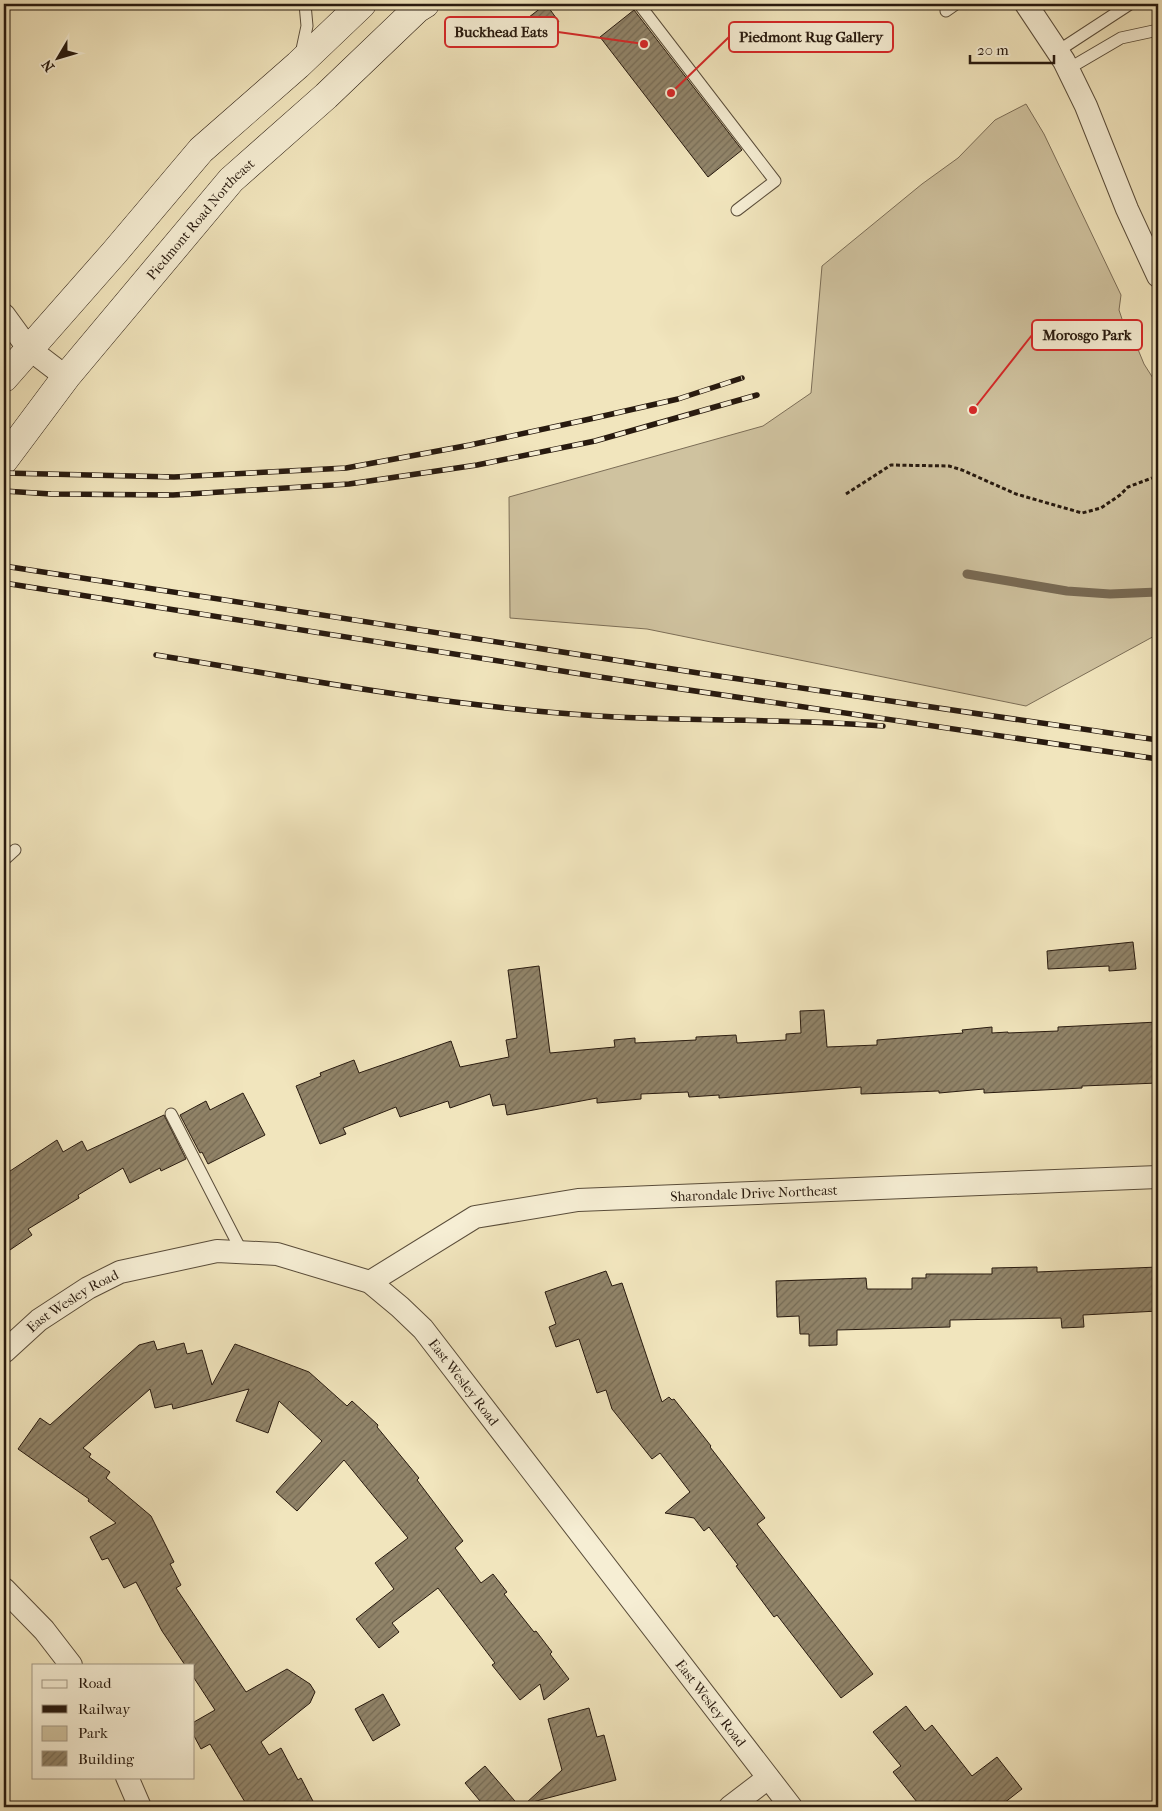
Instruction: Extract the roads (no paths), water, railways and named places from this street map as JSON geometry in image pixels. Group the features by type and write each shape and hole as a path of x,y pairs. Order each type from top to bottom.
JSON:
{"main road":[{"path":"4,378 16,348 114,253 201,150 298,65 362,4"},
{"name":"Piedmont Road Northeast","path":"4,460 66,377 231,180 326,96 424,4"}],"street":[{"path":"1026,4 1062,60 1086,106 1152,249 1158,276"},
{"path":"4,315 16,348 66,377"},
{"name":"Sharondale Drive Northeast","path":"370,1282 475,1217 578,1200 1158,1177"},
{"name":"East Wesley Road","path":"4,1352 39,1320 88,1288 120,1272 217,1251 277,1254 370,1282 423,1330 791,1807"},
{"path":"4,1589 44,1630 70,1664"},
{"path":"127,1778 140,1807"},
{"path":"730,1807 768,1778"}],"lane":[{"path":"298,65 307,26 305,4"},
{"path":"639,4 775,181 737,210"},
{"path":"946,11 956,4"},
{"path":"1062,60 1130,4"},
{"path":"1062,60 1121,38 1158,30"},
{"path":"4,860 15,850"},
{"path":"172,1114 242,1252"}],"waterway":[{"path":"967,574 1067,591 1110,594 1158,592"}],"railway":[{"path":"4,473 174,477 346,468 470,445 590,419 678,399 742,378"},
{"path":"4,491 51,494 173,495 349,484 477,465 595,441 757,395"},
{"path":"4,566 705,674 1158,740"},
{"path":"4,583 600,677 1158,759"},
{"path":"156,655 357,688 559,713 640,718 843,723 883,726"}],"place":[{"name":"Buckhead Eats","path":"644,44"},
{"name":"Piedmont Rug Gallery","path":"671,93"},
{"name":"Morosgo Park","path":"973,410"}]}
